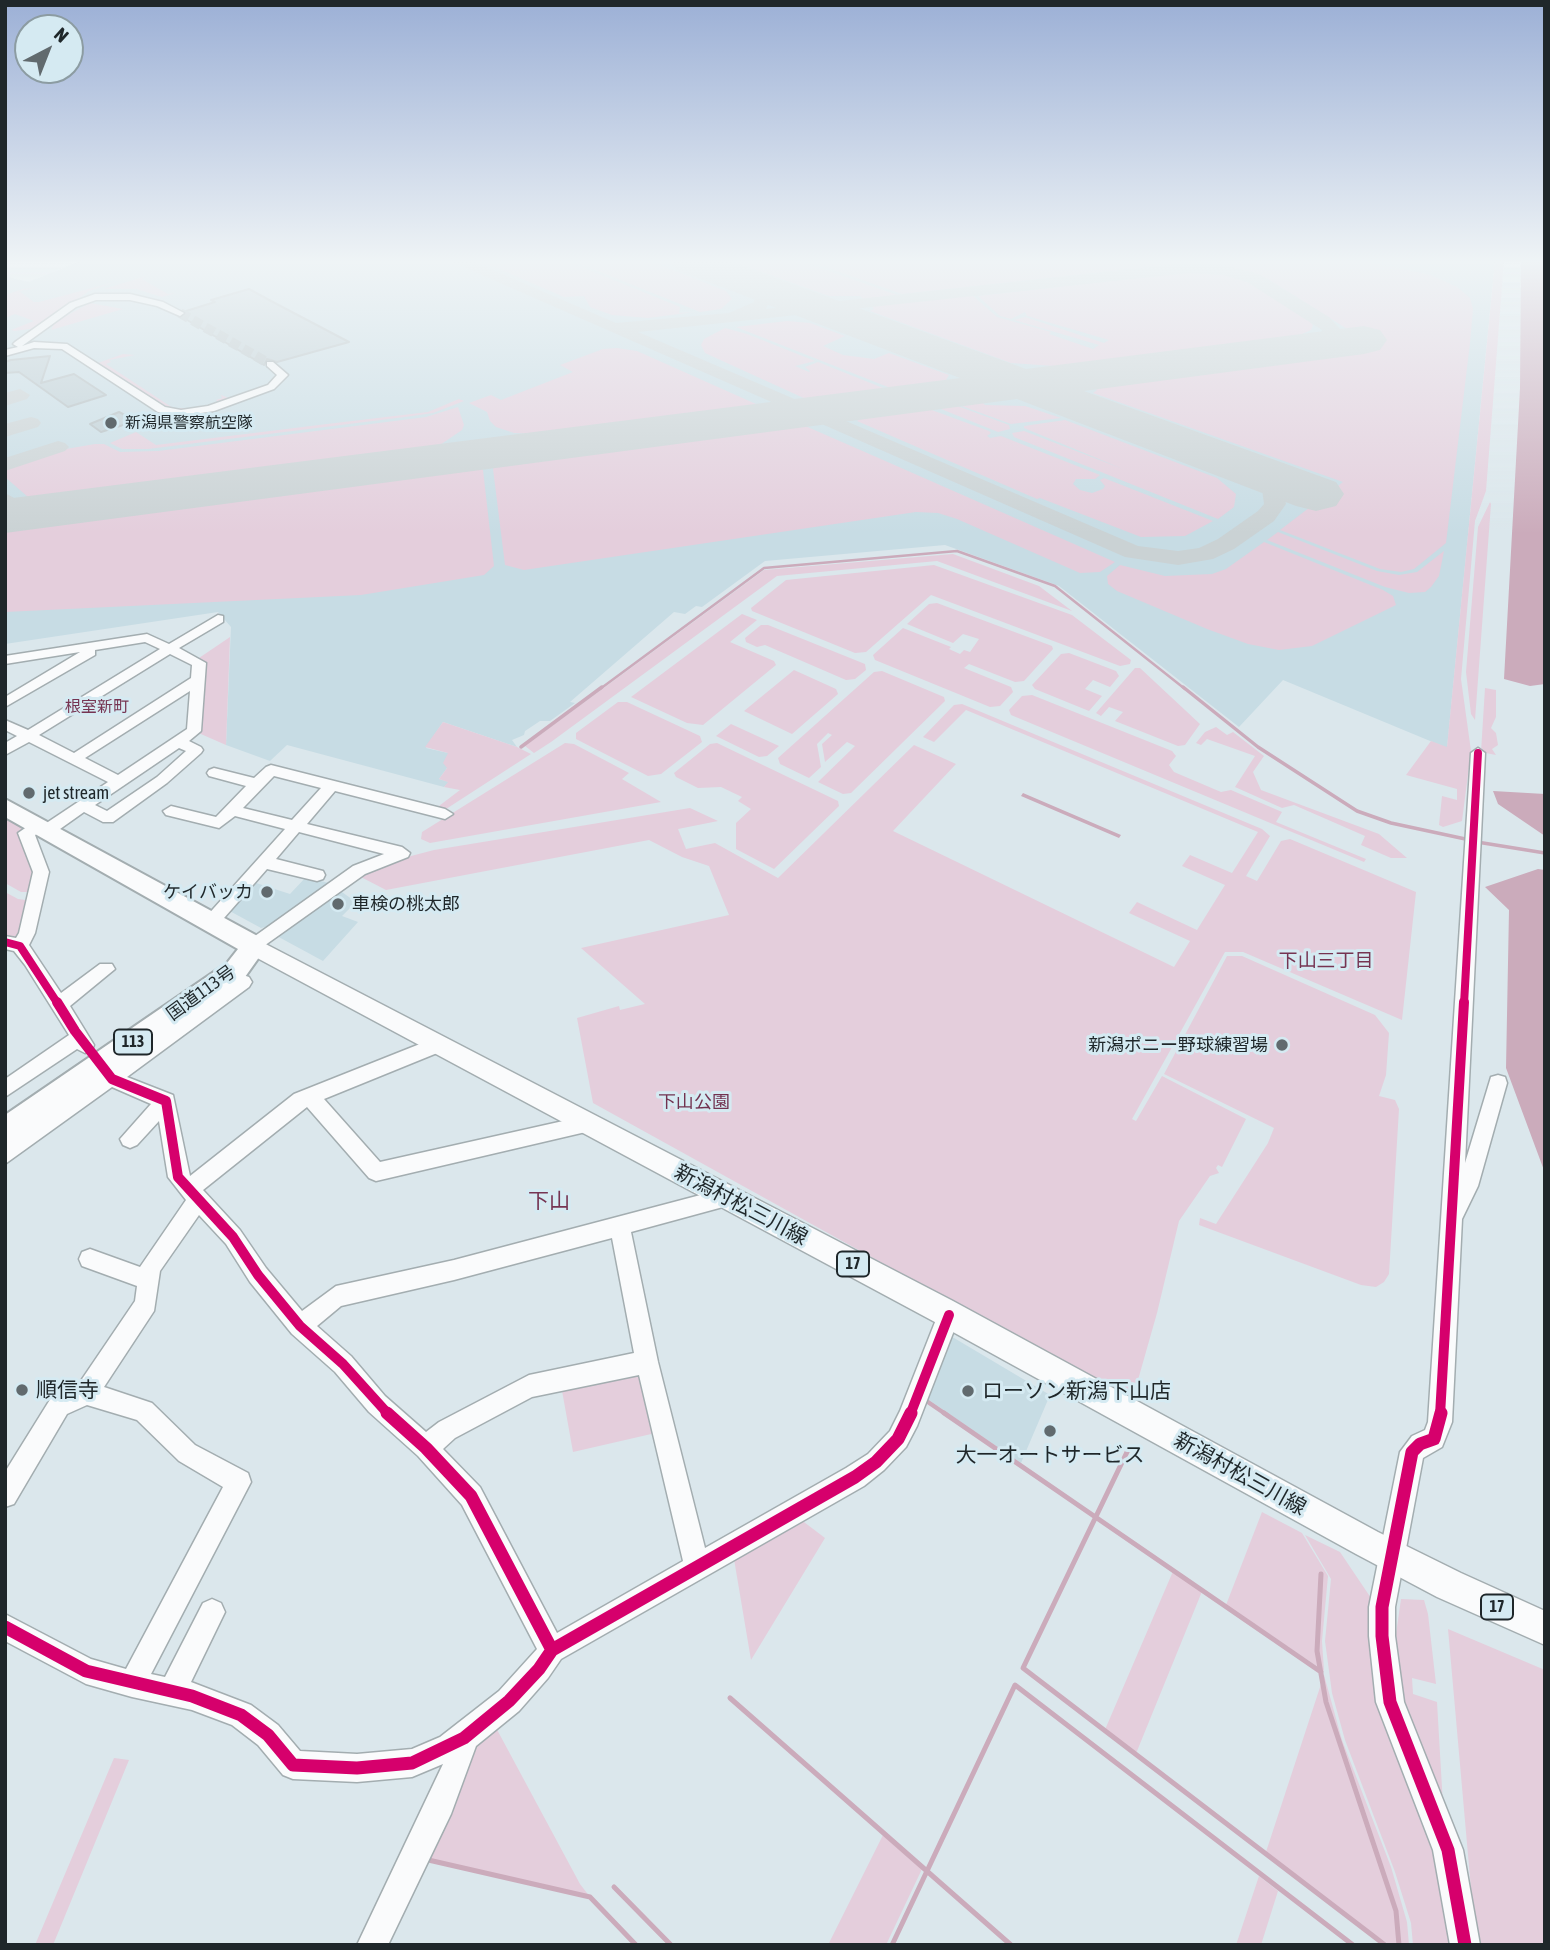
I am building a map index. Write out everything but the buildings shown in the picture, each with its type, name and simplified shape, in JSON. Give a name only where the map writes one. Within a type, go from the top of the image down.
[{"type":"highway","name":"国道113号","points":[[6,808],[254,946]]},
{"type":"highway","name":"国道113号","points":[[5,1112],[226,961],[254,946]]},
{"type":"highway","name":"国道113号","points":[[5,1131],[236,970],[254,946]]},
{"type":"main road","name":"新潟村松三川線","points":[[254,946],[590,1123],[1449,1585]]},
{"type":"main road","name":"17","points":[[1449,1585],[1545,1628]]},
{"type":"street","points":[[75,352],[80,355]]},
{"type":"street","points":[[76,352],[167,412],[210,409],[271,387],[283,375],[267,365],[273,375],[270,384],[235,396]]},
{"type":"street","points":[[5,750],[218,619]]},
{"type":"street","points":[[5,1089],[82,1041],[59,1004],[13,944],[27,933],[41,872],[39,860],[26,833],[43,828],[85,806],[194,731],[199,663],[147,638],[6,661]]},
{"type":"street","points":[[5,703],[99,647]]},
{"type":"street","points":[[74,759],[198,680]]},
{"type":"street","points":[[5,724],[120,782]]},
{"type":"street","points":[[85,806],[108,818],[162,780],[196,750],[178,742]]},
{"type":"street","points":[[1465,1945],[1448,1850],[1390,1702],[1381,1607],[1412,1452],[1420,1444],[1434,1439],[1440,1423],[1478,753]]},
{"type":"street","points":[[171,811],[219,823],[271,769],[445,814]]},
{"type":"street","points":[[214,773],[257,784]]},
{"type":"street","points":[[211,922],[332,785]]},
{"type":"street","points":[[232,810],[402,853],[359,870],[254,946]]},
{"type":"street","points":[[263,862],[317,876]]},
{"type":"street","points":[[59,1004],[106,969]]},
{"type":"street","points":[[5,1155],[109,1074],[243,982]]},
{"type":"street","points":[[5,1495],[60,1405],[86,1393],[146,1304],[150,1268],[191,1209],[195,1195],[309,1096],[440,1044]]},
{"type":"street","points":[[109,1074],[166,1101]]},
{"type":"street","points":[[1451,1218],[1468,1186],[1498,1083]]},
{"type":"street","points":[[309,1096],[376,1172],[590,1123]]},
{"type":"street","points":[[130,1139],[166,1101]]},
{"type":"street","points":[[166,1101],[178,1177],[233,1237],[258,1275],[300,1325],[343,1364],[377,1404],[426,1448],[471,1496],[552,1650]]},
{"type":"street","points":[[300,1325],[335,1297],[621,1227],[727,1197]]},
{"type":"street","points":[[621,1227],[647,1362],[697,1565]]},
{"type":"street","points":[[90,1259],[148,1280]]},
{"type":"street","points":[[5,1628],[86,1671],[192,1696],[241,1715],[268,1735],[293,1765],[356,1768],[412,1763],[464,1738],[509,1701],[539,1669],[552,1650],[855,1477],[888,1452],[909,1418],[948,1315]]},
{"type":"street","points":[[426,1448],[447,1430],[529,1386],[647,1362]]},
{"type":"street","points":[[86,1393],[144,1411],[187,1453],[239,1482],[132,1684]]},
{"type":"street","points":[[172,1692],[212,1612]]},
{"type":"street","points":[[372,1945],[441,1804],[457,1765],[464,1738]]},
{"type":"shaded area","points":[[5,352],[1486,352],[1447,748],[1283,680],[1239,727],[1059,586],[945,545],[765,561],[702,607],[696,606],[685,614],[674,612],[570,702],[575,703],[550,721],[540,721],[525,731],[524,735],[512,740],[517,747],[443,722],[426,748],[448,753],[447,768],[439,779],[449,782],[444,787],[287,745],[270,761],[226,745],[231,627],[218,612],[5,644]]},
{"type":"shaded area","points":[[1520,352],[1545,352],[1545,684],[1530,686],[1504,679]]},
{"type":"shaded area","points":[[1493,791],[1545,794],[1545,836],[1498,804]]},
{"type":"shaded area","points":[[1023,793],[1121,835],[1119,838],[1021,796]]},
{"type":"shaded area","points":[[1538,869],[1545,870],[1545,1173],[1506,1068],[1509,910],[1485,887]]},
{"type":"shaded area","points":[[306,877],[332,884],[273,925],[261,928],[226,909],[250,881],[290,894]]},
{"type":"shaded area","points":[[339,890],[356,902],[342,916],[358,922],[323,961],[275,935]]},
{"type":"shaded area","points":[[949,1335],[1050,1395],[1021,1463],[926,1398]]},
{"type":"green space","points":[[595,352],[639,352],[756,404],[747,408],[534,434],[514,433],[496,427],[487,412],[469,403],[491,395],[501,400],[573,372],[560,365]]},
{"type":"green space","points":[[792,352],[815,361],[795,366],[809,372],[805,367],[818,362],[888,390],[808,400],[705,353]]},
{"type":"green space","points":[[799,352],[836,352],[874,359],[889,353],[949,375],[946,380],[949,382],[893,389]]},
{"type":"green space","points":[[981,352],[1183,352],[1058,368],[1011,363]]},
{"type":"green space","points":[[1356,352],[1469,352],[1446,543],[1414,569],[1401,572],[1380,569],[1280,530],[1343,482],[1093,393],[1097,390],[1094,386]]},
{"type":"green space","points":[[1486,352],[1497,352],[1486,491],[1475,521],[1461,679],[1471,751],[1462,821],[1443,827],[1439,825],[1442,796],[1457,800],[1457,789],[1406,775],[1431,741],[1447,747]]},
{"type":"green space","points":[[123,354],[135,355],[109,360],[111,362],[106,364],[173,408],[199,408],[218,402],[216,400],[222,398],[221,395],[231,399],[204,408],[185,411],[170,409],[98,363]]},
{"type":"green space","points":[[459,399],[464,401],[433,413],[405,417],[148,449],[122,449],[110,443],[136,432],[156,445],[428,412]]},
{"type":"green space","points":[[981,401],[985,405],[1025,406],[1061,418],[1011,424],[959,405]]},
{"type":"green space","points":[[955,405],[1009,425],[1010,429],[998,432],[936,407]]},
{"type":"green space","points":[[458,407],[464,425],[462,430],[440,445],[421,449],[36,498],[28,497],[5,477],[6,469],[66,449],[95,444],[104,444],[120,452],[158,451],[426,417]]},
{"type":"green space","points":[[929,409],[989,431],[991,433],[987,436],[990,438],[1001,436],[1100,475],[1095,479],[1076,479],[1073,484],[1080,490],[1092,493],[1103,489],[1105,486],[1100,480],[1104,478],[1213,521],[1185,536],[1141,537],[1037,499],[857,421],[863,417]]},
{"type":"green space","points":[[1065,420],[1217,478],[1236,494],[1234,507],[1218,519],[1014,437],[1012,433],[1024,431],[1123,469],[1024,428]]},
{"type":"green space","points":[[803,425],[1115,562],[1100,572],[1080,573],[957,519],[938,513],[916,512],[524,570],[505,565],[493,469],[497,464]]},
{"type":"green space","points":[[479,467],[483,470],[494,566],[484,575],[361,595],[5,612],[5,530]]},
{"type":"green space","points":[[1490,502],[1475,720],[1471,714],[1466,672],[1478,527]]},
{"type":"green space","points":[[1278,532],[1377,571],[1399,575],[1417,572],[1444,551],[1439,576],[1431,587],[1425,592],[1409,593],[1385,587],[1267,540]]},
{"type":"green space","points":[[1264,542],[1383,590],[1393,596],[1396,605],[1312,646],[1279,650],[1248,644],[1207,629],[1117,591],[1108,584],[1107,576],[1120,565],[1165,576],[1212,574],[1226,569]]},
{"type":"green space","points":[[953,554],[1039,586],[1072,611],[937,561],[777,576],[551,742],[534,753],[525,746],[764,570]]},
{"type":"green space","points":[[934,565],[1072,615],[1131,660],[1130,664],[1120,666],[931,595],[866,652],[855,653],[752,611],[751,608],[786,580]]},
{"type":"green space","points":[[937,603],[1052,646],[1053,649],[1024,681],[1015,682],[969,664],[964,668],[1011,687],[1013,692],[1000,706],[990,707],[875,660],[873,655],[903,628],[951,647],[949,649],[960,654],[964,650],[970,652],[979,639],[963,634],[953,643],[907,624],[929,604]]},
{"type":"green space","points":[[742,614],[757,620],[730,642],[774,661],[776,665],[703,725],[687,723],[631,697]]},
{"type":"green space","points":[[761,625],[768,625],[865,664],[866,670],[855,679],[846,680],[765,645],[757,647],[746,642],[745,638]]},
{"type":"green space","points":[[230,637],[226,745],[194,731],[199,658]]},
{"type":"green space","points":[[1069,653],[1116,671],[1119,676],[1110,687],[1093,680],[1085,689],[1102,696],[1089,711],[1035,689],[1032,685],[1061,654]]},
{"type":"green space","points":[[1135,668],[1140,668],[1200,724],[1185,745],[1178,746],[1115,721],[1123,712],[1109,707],[1101,716],[1096,713]]},
{"type":"green space","points":[[794,670],[836,689],[838,694],[792,734],[744,711]]},
{"type":"green space","points":[[882,671],[944,697],[945,701],[851,793],[843,794],[818,782],[855,746],[847,742],[825,762],[822,744],[832,735],[828,733],[817,744],[821,767],[809,778],[780,764],[778,758],[874,672]]},
{"type":"green space","points":[[1485,688],[1496,690],[1496,717],[1491,728],[1496,733],[1498,745],[1492,749],[1496,755],[1481,752]]},
{"type":"green space","points":[[1032,695],[1172,751],[1176,756],[1169,765],[1174,772],[1221,792],[1231,790],[1282,812],[1276,822],[1366,859],[1364,862],[1011,715],[1009,710],[1022,696]]},
{"type":"green space","points":[[618,702],[627,702],[700,736],[702,742],[661,774],[648,776],[576,739],[576,733]]},
{"type":"green space","name":"下山公園","points":[[962,704],[1262,829],[1270,836],[1246,876],[1257,881],[1281,841],[1290,839],[1416,892],[1402,1020],[1243,952],[1225,952],[1132,1119],[1136,1121],[1162,1076],[1246,1119],[1222,1167],[1218,1165],[1216,1168],[1219,1173],[1210,1176],[1179,1221],[1157,1313],[1134,1394],[1130,1398],[593,1103],[577,1018],[619,1006],[620,1010],[645,1004],[581,948],[729,915],[709,866],[682,857],[649,840],[386,890],[357,875],[392,861],[434,850],[690,808],[718,821],[678,829],[686,849],[715,843],[778,878],[914,745],[956,764],[893,831],[1174,967],[1190,941],[1129,913],[1137,902],[1197,930],[1225,885],[1182,866],[1190,855],[1232,873],[1258,832],[966,710],[934,742],[923,737],[954,705]]},
{"type":"green space","points":[[443,722],[531,754],[443,811],[435,809],[460,790],[444,787],[448,782],[439,779],[447,768],[443,763],[448,753],[425,747]]},
{"type":"green space","points":[[731,724],[779,746],[767,756],[759,757],[716,736]]},
{"type":"green space","points":[[1216,727],[1227,735],[1233,732],[1264,756],[1253,772],[1261,790],[1379,834],[1407,858],[1391,858],[1361,845],[1365,836],[1294,805],[1282,808],[1235,787],[1255,756],[1207,739],[1201,745],[1196,743],[1205,732]]},
{"type":"green space","points":[[565,743],[574,744],[629,773],[622,779],[661,802],[430,843],[421,839],[422,832]]},
{"type":"green space","points":[[717,743],[838,801],[839,806],[774,869],[736,849],[736,823],[751,809],[738,801],[742,797],[721,787],[698,788],[676,777],[674,773],[710,744]]},
{"type":"green space","points":[[5,817],[20,826],[41,883],[28,887],[28,892],[21,892],[5,883]]},
{"type":"green space","points":[[5,892],[18,899],[33,901],[17,938],[5,936]]},
{"type":"green space","points":[[1227,956],[1242,956],[1375,1015],[1389,1033],[1386,1075],[1379,1096],[1395,1100],[1399,1109],[1389,1274],[1384,1282],[1376,1287],[1361,1285],[1199,1225],[1200,1218],[1216,1224],[1268,1143],[1274,1128],[1164,1074]]},
{"type":"green space","points":[[645,1366],[660,1432],[573,1452],[561,1385]]},
{"type":"green space","points":[[1262,1512],[1302,1533],[1328,1576],[1322,1641],[1324,1671],[1226,1605]]},
{"type":"green space","points":[[800,1519],[825,1538],[751,1660],[734,1559]]},
{"type":"green space","points":[[1305,1535],[1340,1552],[1371,1598],[1369,1633],[1379,1706],[1434,1856],[1456,1945],[1413,1945],[1411,1923],[1395,1872],[1345,1740],[1332,1693],[1325,1641],[1331,1579]]},
{"type":"green space","points":[[1174,1569],[1203,1589],[1135,1756],[1104,1732]]},
{"type":"green space","points":[[1401,1599],[1424,1600],[1428,1614],[1436,1684],[1412,1678],[1413,1694],[1437,1702],[1443,1805],[1407,1716],[1401,1691],[1396,1634]]},
{"type":"green space","points":[[1448,1629],[1545,1670],[1545,1945],[1476,1945]]},
{"type":"green space","points":[[1324,1675],[1342,1740],[1391,1867],[1407,1922],[1409,1945],[1390,1945],[1350,1919],[1265,1855]]},
{"type":"green space","points":[[494,1724],[580,1884],[590,1897],[422,1859],[472,1742]]},
{"type":"green space","points":[[114,1758],[129,1760],[53,1945],[35,1945]]},
{"type":"green space","points":[[883,1835],[922,1869],[886,1945],[828,1945]]},
{"type":"green space","points":[[1259,1876],[1278,1891],[1261,1945],[1236,1945]]},
{"type":"waterway","points":[[600,689],[764,568],[957,551],[1055,586],[1185,689]]},
{"type":"waterway","points":[[521,747],[602,687]]},
{"type":"waterway","points":[[1183,687],[1258,747],[1357,811],[1391,823],[1470,840]]},
{"type":"waterway","points":[[1477,842],[1545,853]]},
{"type":"waterway","points":[[925,1400],[947,1415]]},
{"type":"waterway","points":[[944,1413],[1096,1517]]},
{"type":"waterway","points":[[1096,1517],[1128,1450]]},
{"type":"waterway","points":[[1096,1517],[1321,1672]]},
{"type":"waterway","points":[[1096,1517],[1023,1668],[1385,1945]]},
{"type":"waterway","points":[[1321,1574],[1317,1651],[1321,1672]]},
{"type":"waterway","points":[[1321,1672],[1326,1702],[1396,1911],[1399,1945]]},
{"type":"waterway","points":[[927,1871],[1015,1685],[1353,1945]]},
{"type":"waterway","points":[[730,1698],[927,1871]]},
{"type":"waterway","points":[[424,1859],[590,1897],[636,1945]]},
{"type":"waterway","points":[[892,1945],[927,1871]]},
{"type":"waterway","points":[[927,1871],[1011,1945]]},
{"type":"waterway","points":[[614,1887],[671,1945]]},
{"type":"taxiway","points":[[669,352],[1133,552],[1178,558],[1205,554],[1226,544],[1266,516],[1275,504],[1273,487],[1254,470]]},
{"type":"taxiway","points":[[1250,355],[1269,352]]},
{"type":"taxiway","points":[[5,400],[20,395]]},
{"type":"taxiway","points":[[5,431],[31,423]]},
{"type":"taxiway","points":[[5,465],[58,447]]},
{"type":"taxiway","points":[[5,500],[20,511],[53,510]]},
{"type":"runway","points":[[935,352],[1022,384]]},
{"type":"runway","points":[[1022,384],[1271,352]]},
{"type":"runway","points":[[5,516],[1022,384]]},
{"type":"runway","points":[[1022,384],[1316,494]]},
{"type":"tunnel","points":[[249,352],[270,364]]},
{"type":"cycle path","points":[[1465,1945],[1448,1850],[1390,1702],[1382,1636],[1382,1607],[1412,1452],[1420,1444],[1434,1439],[1440,1422],[1478,753]]},
{"type":"cycle path","points":[[5,942],[20,946],[31,960],[75,1031],[112,1079],[166,1101],[178,1177],[233,1237],[258,1275],[300,1326],[343,1364],[377,1404],[426,1448],[471,1496],[552,1650]]},
{"type":"cycle path","points":[[5,1627],[86,1671],[192,1696],[241,1715],[268,1735],[293,1765],[357,1768],[412,1763],[464,1738],[509,1701],[539,1669],[552,1650],[855,1477],[876,1462],[898,1439],[909,1418],[949,1315]]},
{"type":"place","name":"新潟県警察航空隊","points":[[111,423]]},
{"type":"place","name":"jet stream","points":[[29,793]]},
{"type":"place","name":"ケイバッカ","points":[[267,892]]},
{"type":"place","name":"車検の桃太郎","points":[[338,904]]},
{"type":"place","name":"新潟ポニー野球練習場","points":[[1282,1045]]},
{"type":"place","name":"順信寺","points":[[22,1390]]},
{"type":"place","name":"ローソン新潟下山店","points":[[968,1391]]},
{"type":"place","name":"大一オートサービス","points":[[1050,1431]]},
{"type":"district","name":"根室新町","points":[[97,707]]},
{"type":"district","name":"下山三丁目","points":[[1326,961]]},
{"type":"district","name":"下山","points":[[549,1201]]}]
